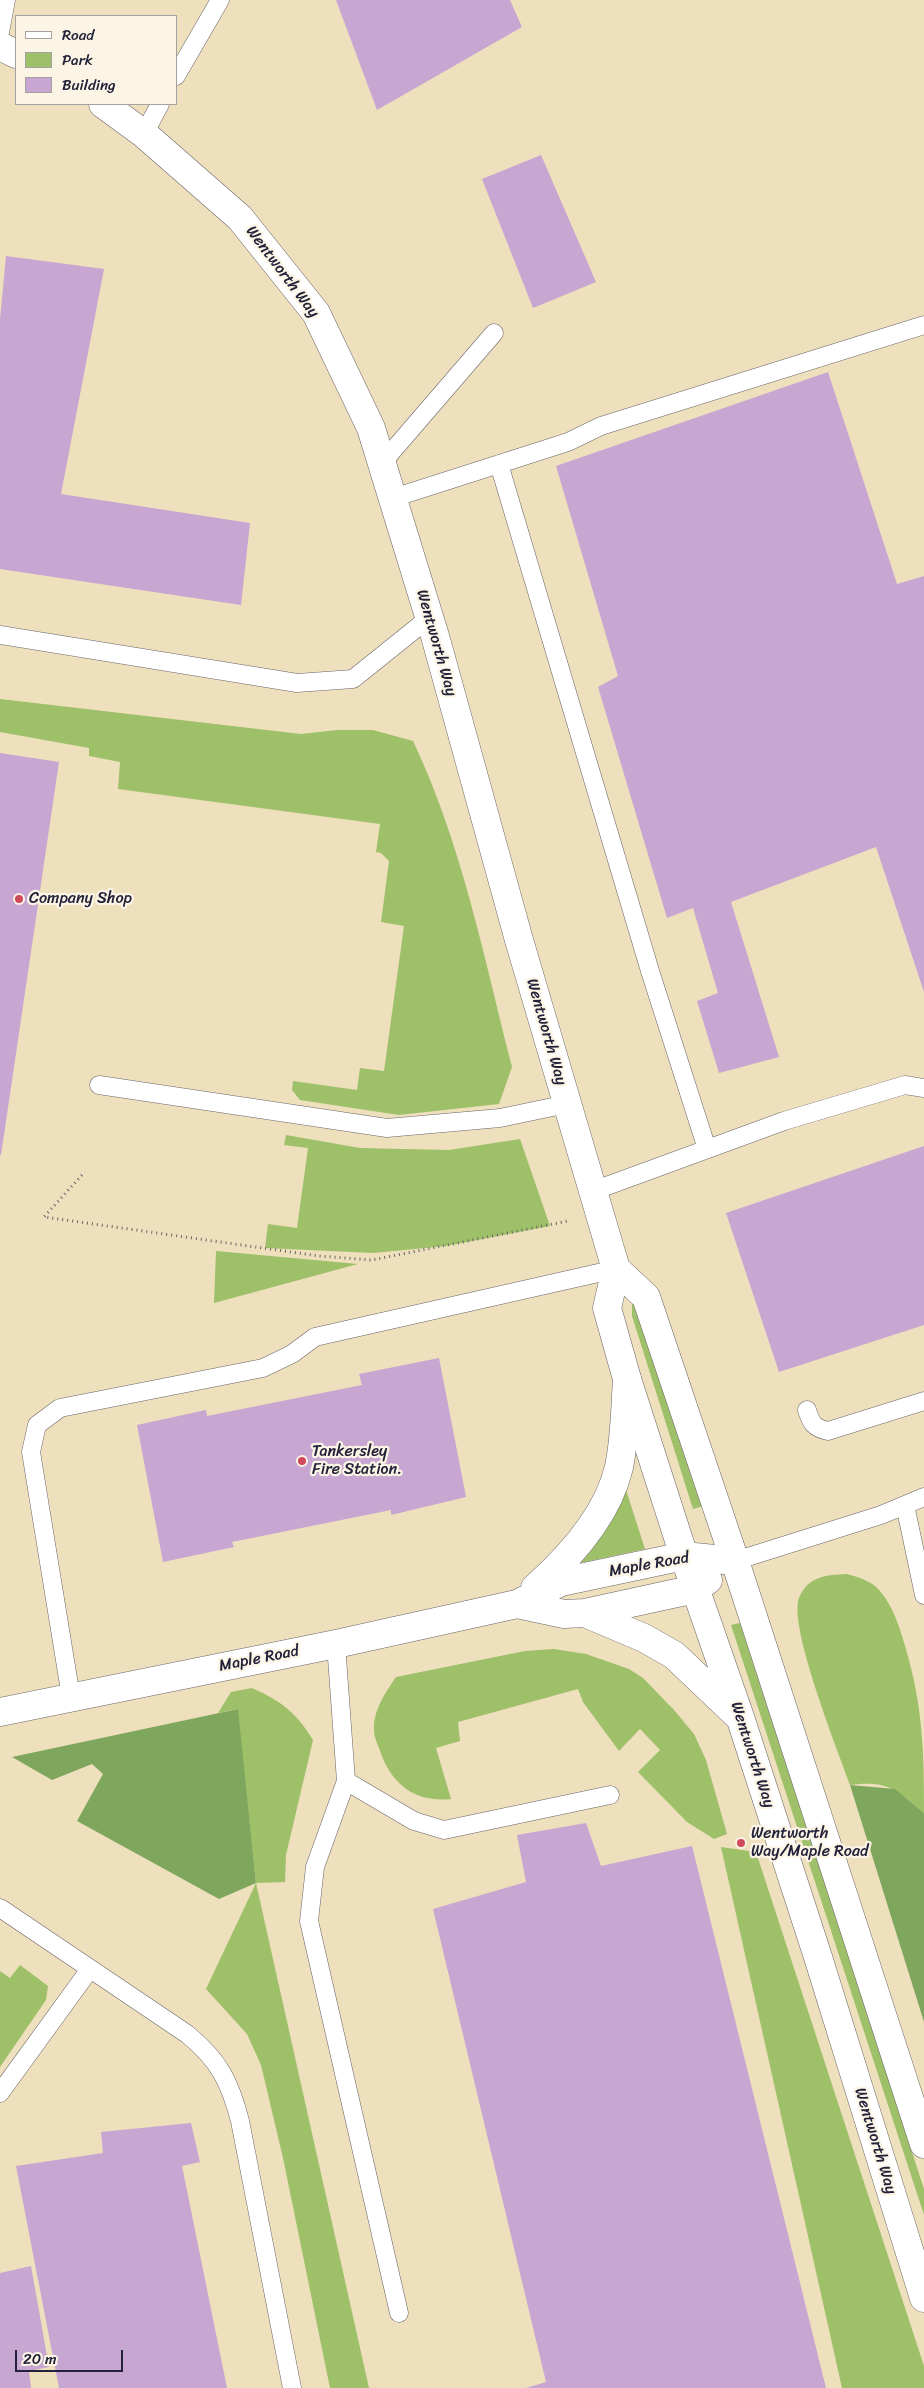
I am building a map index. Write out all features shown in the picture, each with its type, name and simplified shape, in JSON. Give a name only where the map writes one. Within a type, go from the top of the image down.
[{"type":"street","points":[[0,46],[15,54]]},
{"type":"street","name":"Wentworth Way","points":[[104,105],[144,134],[240,218],[316,313],[371,428],[429,618],[567,1104],[616,1269],[607,1308],[627,1379],[818,1958],[924,2298]]},
{"type":"street","points":[[616,1269],[646,1297],[735,1561],[924,2144]]},
{"type":"street","points":[[517,1604],[551,1574],[582,1539],[604,1504],[618,1469],[624,1436],[627,1379]]},
{"type":"street","name":"Maple Road","points":[[0,1712],[336,1644],[517,1604],[561,1582],[684,1556],[735,1561]]},
{"type":"street","name":"Maple Road","points":[[517,1604],[564,1614],[585,1613],[695,1589],[735,1561]]},
{"type":"street","points":[[585,1613],[644,1638],[674,1655],[701,1678],[741,1720]]},
{"type":"lane","points":[[0,32],[6,0]]},
{"type":"lane","points":[[178,73],[220,0]]},
{"type":"lane","points":[[144,134],[159,105]]},
{"type":"lane","points":[[393,498],[568,442],[601,426],[924,325]]},
{"type":"lane","points":[[382,463],[494,332]]},
{"type":"lane","points":[[499,464],[650,971],[708,1149]]},
{"type":"lane","points":[[0,635],[297,683],[353,679],[429,618]]},
{"type":"lane","points":[[99,1085],[387,1128],[500,1118],[567,1104]]},
{"type":"lane","points":[[593,1191],[784,1121],[905,1085],[924,1088]]},
{"type":"lane","points":[[72,1697],[31,1452],[38,1426],[60,1408],[263,1368],[292,1354],[315,1337],[616,1269]]},
{"type":"lane","points":[[807,1410],[811,1422],[818,1428],[828,1431],[924,1401]]},
{"type":"lane","points":[[735,1561],[924,1497]]},
{"type":"lane","points":[[904,1505],[924,1595]]},
{"type":"lane","points":[[336,1644],[346,1781],[315,1867],[309,1921],[399,2313]]},
{"type":"lane","points":[[346,1781],[414,1821],[444,1830],[610,1795]]},
{"type":"lane","points":[[0,1908],[202,2046],[214,2058],[231,2089],[240,2121],[292,2388]]},
{"type":"lane","points":[[0,2093],[90,1970]]},
{"type":"path","points":[[82,1175],[44,1217],[319,1256],[372,1260],[514,1230],[601,1217]]},
{"type":"green space","points":[[0,699],[301,734],[337,730],[373,730],[413,741],[445,820],[458,861],[512,1067],[499,1104],[399,1115],[300,1100],[292,1090],[293,1081],[357,1090],[360,1068],[384,1071],[404,926],[381,922],[389,861],[381,853],[376,852],[380,824],[118,789],[120,762],[89,756],[89,748],[0,732]]},
{"type":"green space","points":[[286,1135],[360,1148],[449,1150],[520,1139],[550,1226],[446,1246],[373,1253],[265,1248],[268,1224],[297,1228],[308,1148],[284,1145]]},
{"type":"green space","points":[[216,1251],[358,1264],[214,1303]]},
{"type":"green space","points":[[632,1301],[639,1307],[703,1506],[693,1509],[632,1316]]},
{"type":"green space","points":[[626,1490],[645,1549],[580,1563],[592,1548]]},
{"type":"green space","points":[[847,1574],[869,1582],[880,1591],[892,1610],[901,1632],[916,1689],[919,1709],[923,1749],[924,1813],[891,1788],[874,1784],[850,1785],[816,1689],[801,1634],[798,1613],[799,1598],[807,1585],[818,1578]]},
{"type":"green space","points":[[740,1623],[924,2189],[924,2215],[731,1625]]},
{"type":"green space","points":[[554,1649],[586,1654],[629,1669],[643,1678],[674,1710],[694,1734],[706,1760],[727,1834],[714,1839],[687,1822],[638,1772],[660,1750],[640,1729],[619,1751],[583,1702],[578,1689],[458,1722],[460,1741],[436,1748],[451,1799],[426,1798],[415,1794],[397,1781],[384,1760],[374,1730],[378,1708],[396,1677],[525,1651]]},
{"type":"green space","points":[[252,1688],[287,1708],[307,1730],[313,1740],[286,1855],[285,1882],[256,1883],[237,1709],[218,1713],[231,1692]]},
{"type":"green space","points":[[238,1709],[256,1883],[219,1899],[77,1821],[103,1774],[92,1764],[52,1780],[12,1757]]},
{"type":"green space","points":[[850,1785],[895,1789],[924,1813],[924,2022]]},
{"type":"green space","points":[[721,1847],[756,1852],[924,2366],[924,2388],[842,2388]]},
{"type":"green space","points":[[256,1883],[369,2388],[330,2388],[283,2158],[261,2065],[247,2034],[206,1989]]},
{"type":"green space","points":[[20,1965],[48,1986],[46,2000],[0,2067],[0,1971],[10,1978]]},
{"type":"building","points":[[336,0],[510,0],[522,27],[377,110]]},
{"type":"building","points":[[541,155],[596,282],[533,308],[482,179]]},
{"type":"building","points":[[6,256],[104,269],[61,494],[250,523],[241,605],[0,569],[0,320]]},
{"type":"building","points":[[828,372],[897,584],[924,576],[924,992],[876,847],[731,902],[779,1057],[719,1073],[697,1001],[718,993],[693,908],[667,918],[598,687],[618,676],[556,466]]},
{"type":"building","name":"Company Shop","points":[[0,753],[59,762],[1,1155],[0,1155]]},
{"type":"building","points":[[924,1146],[924,1325],[779,1372],[726,1213]]},
{"type":"building","name":"Tankersley Fire Station.","points":[[439,1358],[466,1497],[391,1515],[391,1510],[232,1542],[234,1547],[163,1562],[137,1425],[206,1410],[207,1416],[362,1385],[359,1374]]},
{"type":"building","points":[[586,1823],[601,1866],[692,1846],[826,2388],[526,2388],[546,2382],[433,1909],[526,1882],[517,1835]]},
{"type":"building","points":[[191,2123],[200,2162],[182,2166],[227,2388],[59,2388],[16,2166],[103,2153],[101,2132]]},
{"type":"building","points":[[31,2266],[49,2367],[29,2371],[31,2388],[0,2388],[0,2273]]},
{"type":"place","name":"Company Shop","points":[[19,899]]},
{"type":"place","name":"Tankersley Fire Station.","points":[[302,1461]]},
{"type":"place","name":"Wentworth Way/Maple Road","points":[[741,1843]]}]
